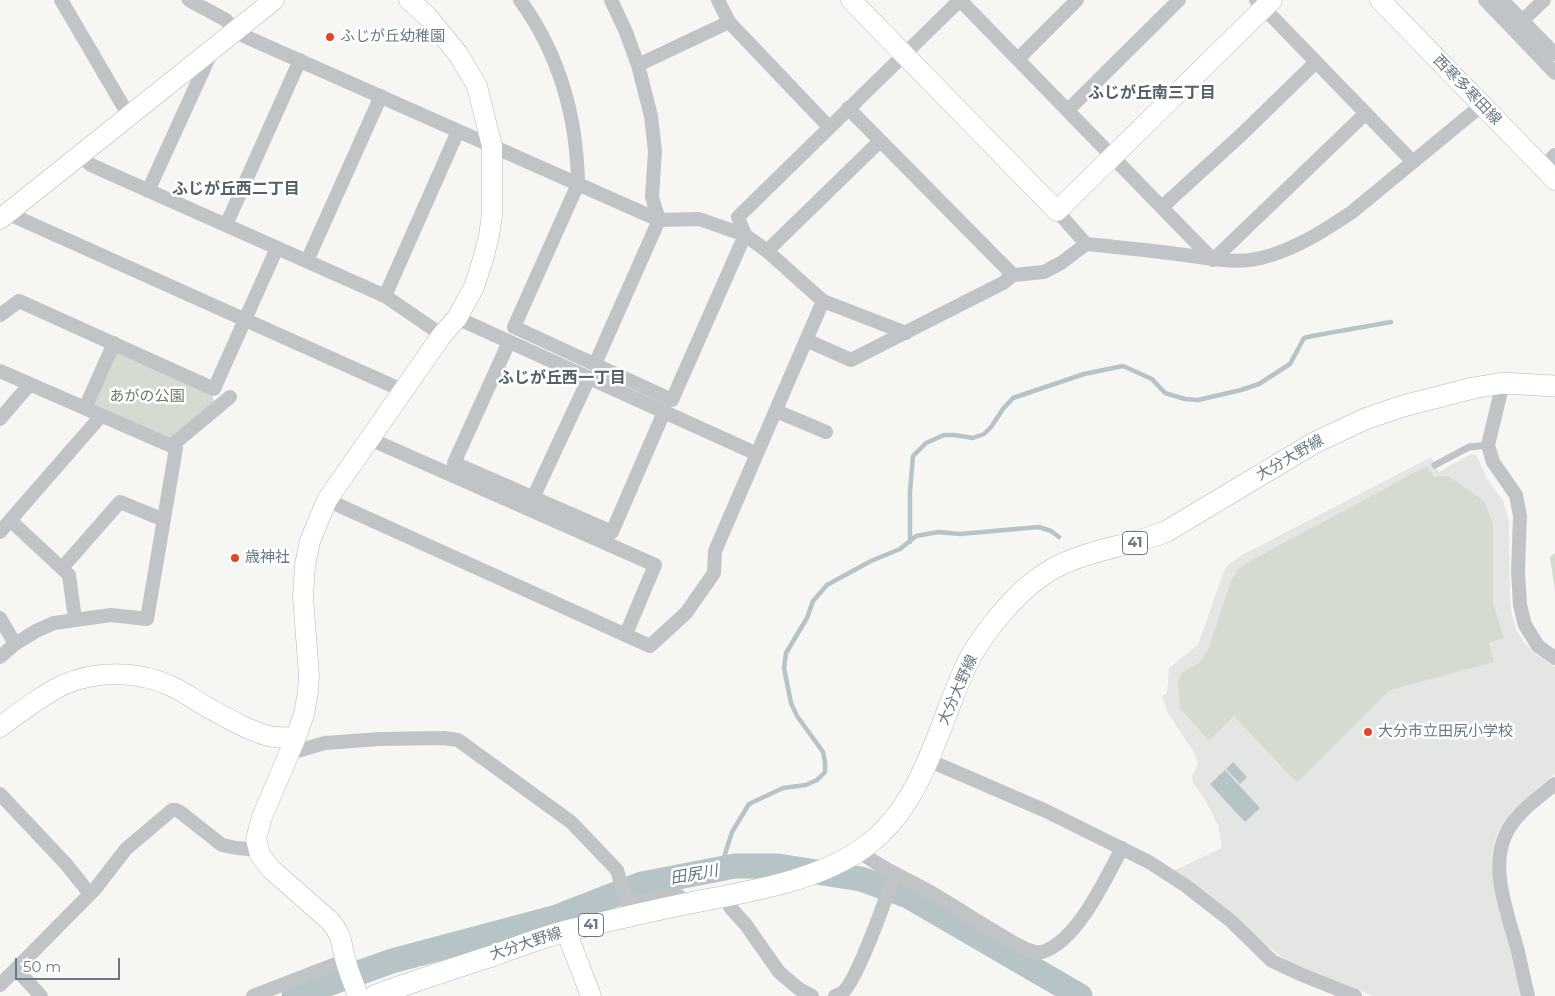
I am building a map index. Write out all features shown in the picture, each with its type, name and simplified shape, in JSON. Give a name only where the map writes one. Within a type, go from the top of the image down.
[{"type":"main road","name":"大分大野線","points":[[374,996],[566,931],[727,896],[813,874],[850,856],[890,825],[909,800],[928,760],[965,668],[978,644],[1018,596],[1045,573],[1073,559],[1148,539],[1167,531],[1314,443],[1365,419],[1472,388],[1503,383],[1555,386]]},
{"type":"street","points":[[61,0],[129,116]]},
{"type":"street","points":[[189,0],[226,20],[235,32],[659,220],[699,219],[745,235],[767,251],[823,300],[906,333]]},
{"type":"street","points":[[274,0],[4,216],[404,390]]},
{"type":"street","points":[[356,991],[346,962],[342,940],[334,925],[278,876],[263,860],[258,850],[256,839],[258,828],[304,714],[308,692],[309,675],[303,597],[305,565],[310,541],[327,500],[442,335],[457,318],[474,287],[489,236],[492,215],[492,146],[477,86],[458,54],[427,16],[409,0]]},
{"type":"street","points":[[520,0],[544,36],[558,69],[570,112],[578,166],[578,184],[514,327],[672,400],[745,235],[738,217],[960,0],[1213,260]]},
{"type":"street","points":[[595,364],[659,220],[652,197],[655,151],[654,135],[638,65],[626,32],[611,0]]},
{"type":"street","points":[[718,0],[729,22],[829,128]]},
{"type":"street","points":[[851,0],[1057,210],[1086,244]]},
{"type":"street","points":[[1018,59],[1077,0]]},
{"type":"street","points":[[1068,110],[1179,0]]},
{"type":"street","name":"西寒多寒田線","points":[[1380,0],[1482,105],[1551,167]]},
{"type":"street","points":[[1485,0],[1555,73]]},
{"type":"street","points":[[1502,0],[1555,54]]},
{"type":"street","points":[[1522,21],[1544,0]]},
{"type":"street","points":[[1057,210],[1264,3],[1316,62],[1413,162]]},
{"type":"street","points":[[638,65],[729,22]]},
{"type":"street","points":[[148,191],[212,49]]},
{"type":"street","points":[[226,225],[300,60]]},
{"type":"street","points":[[1162,207],[1241,135],[1316,62]]},
{"type":"street","points":[[307,261],[381,96]]},
{"type":"street","points":[[806,340],[851,360],[1003,283],[1013,275],[1044,272],[1061,263],[1086,244],[1180,254],[1213,260],[1231,261],[1260,258],[1294,246],[1330,227],[1352,212],[1482,105]]},
{"type":"street","points":[[848,108],[1013,275]]},
{"type":"street","points":[[1213,260],[1366,113]]},
{"type":"street","points":[[385,296],[458,131]]},
{"type":"street","points":[[767,251],[880,141]]},
{"type":"street","points":[[80,155],[92,166],[385,296],[442,335]]},
{"type":"street","points":[[0,315],[19,301],[214,389],[277,248]]},
{"type":"street","points":[[327,500],[650,646],[686,613],[714,573],[715,551],[823,300]]},
{"type":"street","points":[[457,318],[757,454]]},
{"type":"street","points":[[509,342],[454,463],[612,532],[664,412]]},
{"type":"street","points":[[85,408],[114,343]]},
{"type":"street","points":[[0,371],[176,448],[148,619],[111,615],[54,623],[15,644],[0,657]]},
{"type":"street","points":[[533,498],[589,378]]},
{"type":"street","points":[[1503,383],[1488,445],[1493,462],[1516,495],[1520,516],[1518,571],[1520,605],[1525,625],[1538,646],[1555,658]]},
{"type":"street","points":[[0,419],[30,384]]},
{"type":"street","points":[[171,446],[230,397]]},
{"type":"street","points":[[776,410],[826,432]]},
{"type":"street","points":[[0,532],[101,416]]},
{"type":"street","points":[[370,439],[655,565],[626,634]]},
{"type":"street","points":[[62,568],[120,502],[164,520]]},
{"type":"street","points":[[10,520],[69,575],[75,619]]},
{"type":"street","points":[[0,618],[15,644]]},
{"type":"street","points":[[0,727],[47,694],[65,684],[106,674],[127,674],[149,678],[171,686],[236,723],[293,745],[355,740],[444,738],[458,740],[571,822],[609,861],[618,874],[627,904],[661,896],[678,896],[686,904]]},
{"type":"street","points":[[928,760],[1038,808],[1149,862],[1186,886],[1231,921],[1272,960],[1300,974],[1356,996]]},
{"type":"street","points":[[1528,996],[1505,905],[1500,879],[1499,856],[1504,836],[1515,819],[1555,784]]},
{"type":"street","points":[[0,794],[66,864],[90,894]]},
{"type":"street","points":[[0,985],[90,894],[126,849],[172,810],[180,812],[222,845],[258,850]]},
{"type":"street","points":[[850,856],[869,859],[933,893],[969,917],[1029,951],[1041,952],[1059,942],[1077,924],[1098,895],[1122,848]]},
{"type":"street","points":[[835,996],[842,992],[851,982],[895,873]]},
{"type":"street","points":[[727,896],[730,907],[746,925],[779,972],[799,989],[812,996]]},
{"type":"street","points":[[566,931],[591,996]]},
{"type":"street","points":[[253,996],[346,962]]},
{"type":"street","points":[[16,969],[40,996]]},
{"type":"lane","points":[[1435,464],[1469,447],[1488,445]]},
{"type":"shaded area","name":"大分市立田尻小学校","points":[[1471,454],[1477,456],[1486,477],[1503,501],[1509,521],[1510,597],[1515,628],[1535,654],[1555,667],[1555,774],[1512,811],[1499,830],[1492,855],[1494,883],[1520,993],[1519,996],[1373,996],[1287,961],[1173,871],[1222,848],[1218,825],[1204,798],[1192,781],[1198,764],[1194,752],[1167,712],[1162,696],[1167,693],[1169,668],[1198,645],[1224,571],[1228,565],[1242,555],[1431,457],[1439,472]]},
{"type":"shaded area","points":[[1233,762],[1247,777],[1240,784],[1226,769]]},
{"type":"shaded area","points":[[1225,770],[1260,808],[1245,822],[1210,784]]},
{"type":"green space","name":"あがの公園","points":[[115,351],[211,393],[215,403],[171,440],[91,405]]},
{"type":"green space","points":[[1427,466],[1434,477],[1448,476],[1484,501],[1493,524],[1493,603],[1504,638],[1489,643],[1494,662],[1390,690],[1297,783],[1234,716],[1209,741],[1180,708],[1178,680],[1183,672],[1199,663],[1209,648],[1231,581],[1237,570],[1250,561]]},
{"type":"green space","points":[[1555,553],[1555,591],[1550,557]]},
{"type":"waterway","points":[[910,542],[910,491],[913,456],[926,443],[944,435],[973,438],[984,434],[1013,398],[1084,374],[1123,366],[1152,379],[1165,393],[1185,399],[1198,400],[1259,384],[1290,364],[1304,338],[1391,322]]},
{"type":"waterway","points":[[720,870],[732,832],[749,804],[783,788],[806,785],[817,780],[825,772],[823,752],[797,716],[791,703],[784,668],[786,653],[807,618],[813,601],[827,585],[871,561],[900,549],[916,536],[938,532],[960,534],[1039,527],[1051,531],[1059,537]]},
{"type":"waterway","name":"田尻川","points":[[294,996],[392,961],[557,917],[642,884],[735,866],[778,866],[861,879],[908,896],[1080,996]]},
{"type":"place","name":"ふじが丘幼稚園","points":[[330,37]]},
{"type":"place","name":"歳神社","points":[[235,558]]},
{"type":"place","name":"大分市立田尻小学校","points":[[1368,732]]},
{"type":"district","name":"ふじが丘南三丁目","points":[[1152,93]]},
{"type":"district","name":"ふじが丘西二丁目","points":[[236,189]]},
{"type":"district","name":"ふじが丘西一丁目","points":[[562,378]]}]
